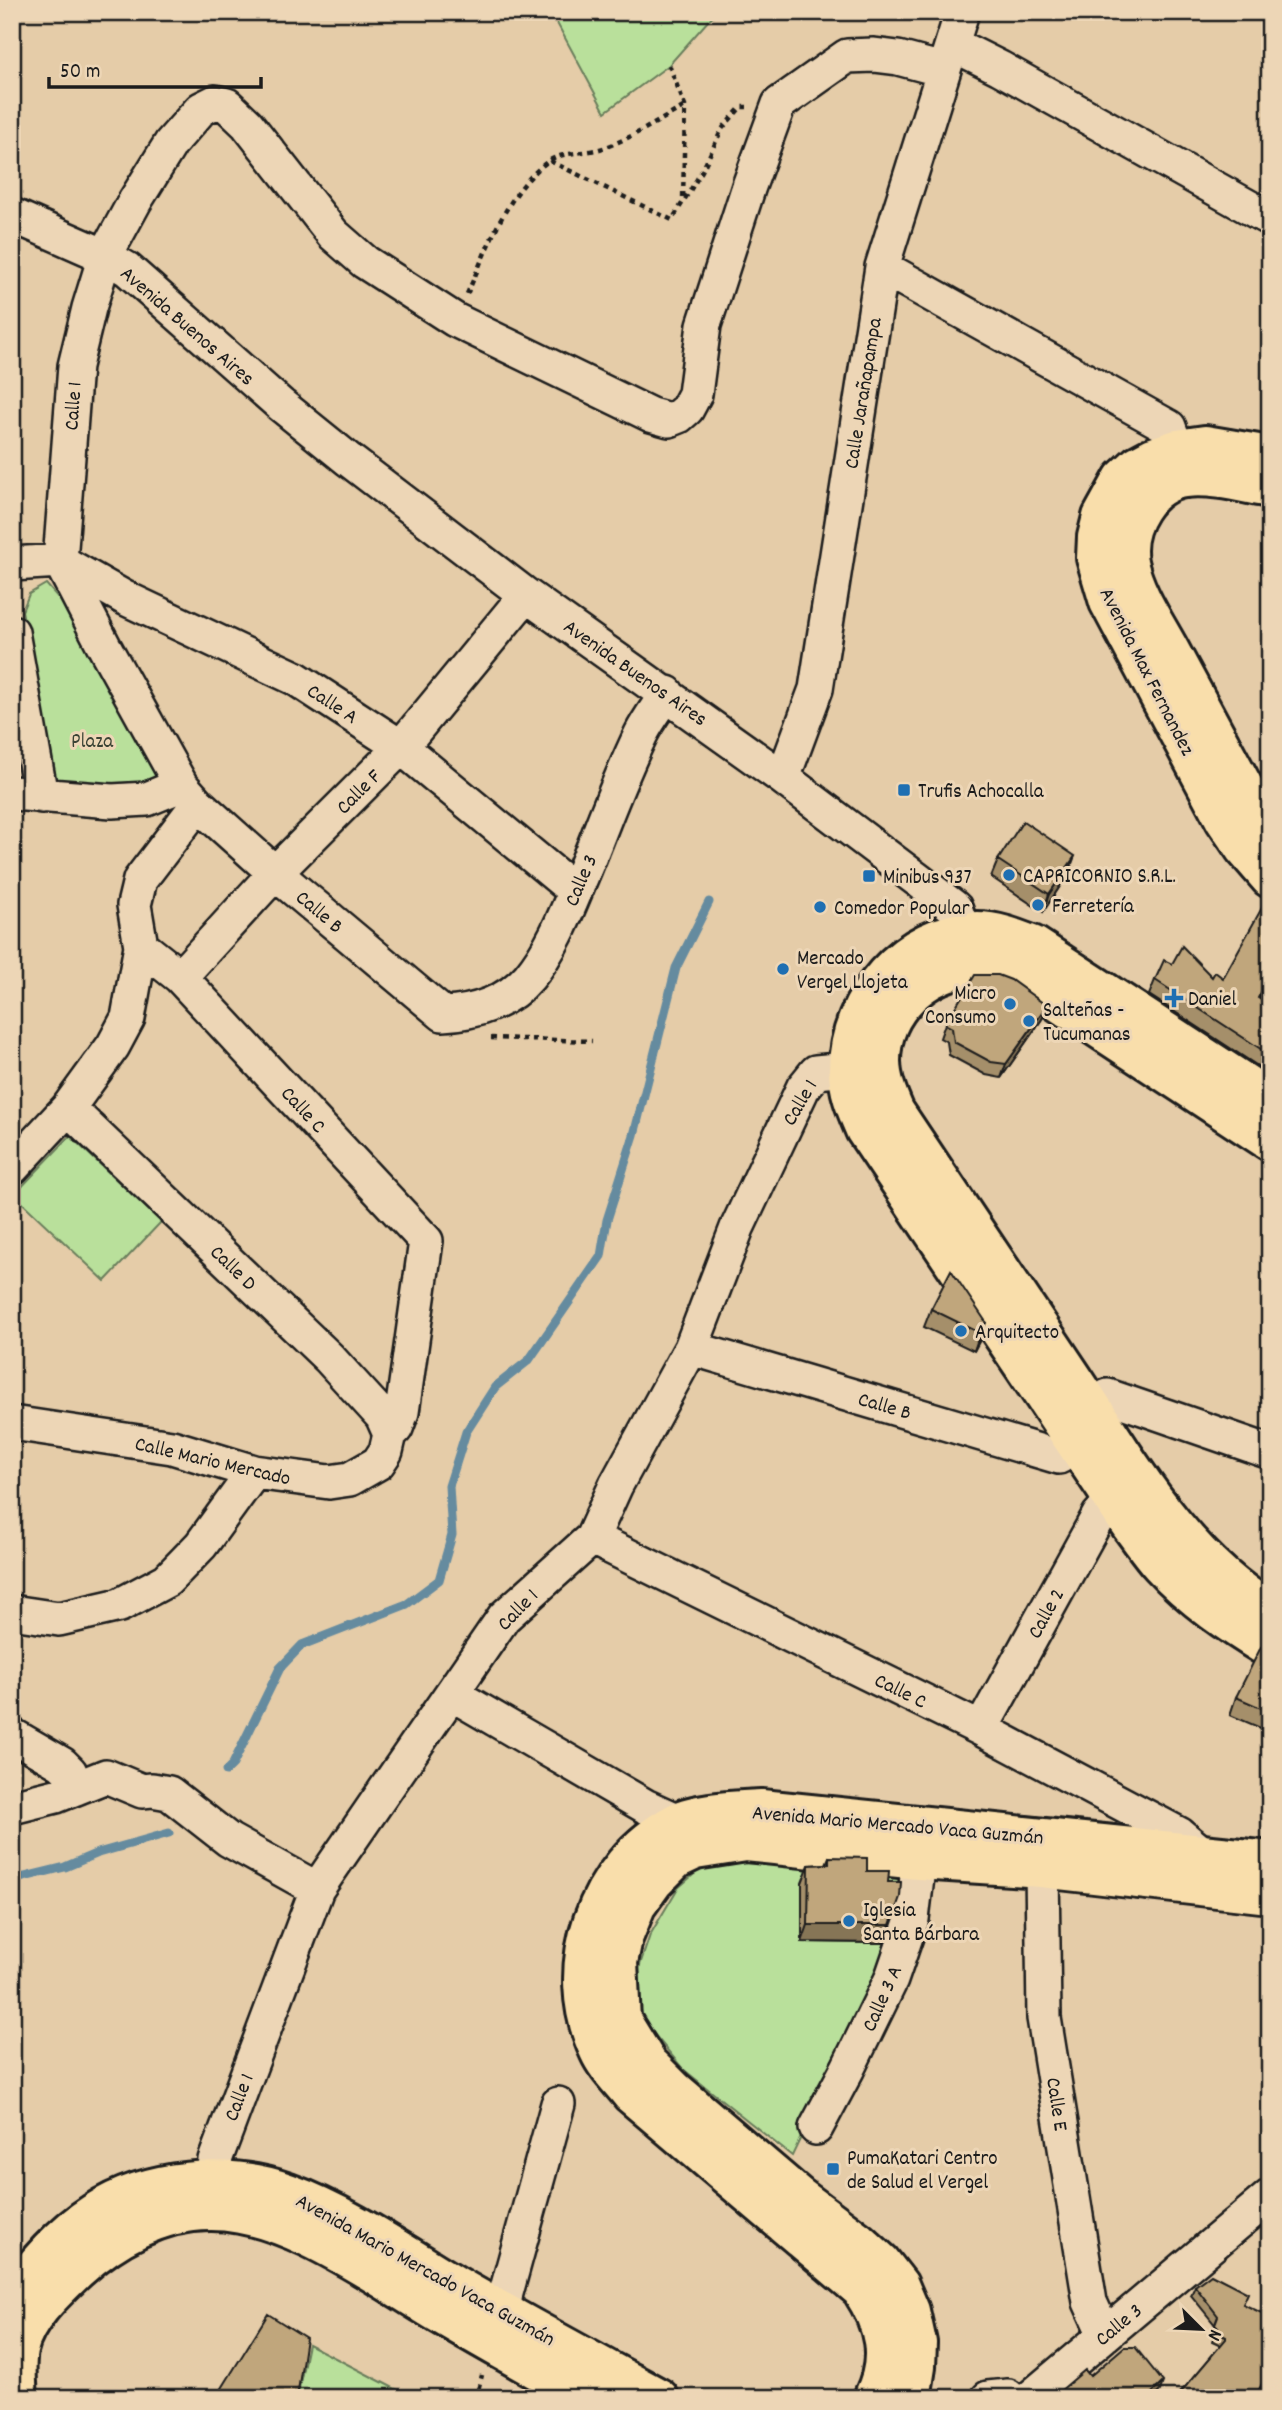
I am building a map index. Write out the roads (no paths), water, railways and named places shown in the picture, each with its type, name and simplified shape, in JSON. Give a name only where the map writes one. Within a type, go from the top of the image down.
[{"type":"main road","name":"Avenida Max Fernandez","points":[[1270,456],[1205,445],[1180,463],[1170,482],[1154,492],[1137,511],[1127,538],[1128,563],[1143,601],[1250,799],[1270,878]]},
{"type":"main road","name":"Avenida Max Fernandez","points":[[1180,463],[1213,477],[1270,488]]},
{"type":"main road","points":[[1270,1100],[1034,946],[1006,935],[979,930],[948,970],[923,982],[906,998],[888,1026],[881,1060],[885,1088],[895,1112],[1093,1408],[1128,1490],[1131,1526],[1161,1565],[1193,1595],[1231,1625],[1270,1649]]},
{"type":"main road","points":[[1270,1141],[1016,974],[989,965],[964,949],[934,940],[906,955],[889,969],[867,998],[853,1034],[848,1069],[851,1096],[865,1130],[1078,1445],[1191,1545],[1214,1570],[1270,1611]]},
{"type":"main road","name":"Avenida Mario Mercado Vaca Guzmán","points":[[898,2395],[885,2353],[883,2332],[875,2311],[861,2289],[631,2094],[600,2054],[623,1938],[636,1906],[654,1881],[676,1859],[686,1836],[735,1810],[761,1810],[1043,1852],[1200,1870],[1270,1894]]},
{"type":"main road","name":"Avenida Mario Mercado Vaca Guzmán","points":[[686,1836],[919,1860],[1043,1852]]},
{"type":"main road","name":"Avenida Mario Mercado Vaca Guzmán","points":[[1200,1870],[1270,1861]]},
{"type":"main road","name":"Avenida Mario Mercado Vaca Guzmán","points":[[18,2398],[18,2348],[33,2318],[62,2284],[89,2259],[125,2234],[241,2183],[285,2192],[324,2208],[495,2327],[588,2398]]},
{"type":"main road","name":"Avenida Mario Mercado Vaca Guzmán","points":[[12,2296],[36,2264],[93,2213],[123,2197],[160,2185],[211,2195]]},
{"type":"main road","name":"Avenida Mario Mercado Vaca Guzmán","points":[[495,2327],[659,2398]]},
{"type":"street","name":"Calle Jarañapampa","points":[[783,778],[816,689],[882,267],[962,12]]},
{"type":"street","name":"Calle 1","points":[[60,561],[75,366],[105,256],[135,201],[172,143],[201,109],[215,102],[227,105],[247,124],[333,234],[365,262],[455,320],[651,415],[669,420],[687,409],[695,394],[704,325],[748,186],[779,104],[847,56],[948,57]]},
{"type":"street","points":[[948,57],[1000,68],[1270,219]]},
{"type":"street","name":"Avenida Buenos Aires","points":[[12,215],[105,256],[127,269],[281,405],[526,595],[667,693],[955,908],[964,949]]},
{"type":"street","points":[[882,267],[1168,426],[1180,463]]},
{"type":"street","points":[[12,564],[60,561]]},
{"type":"street","name":"Calle A","points":[[60,561],[125,598],[295,678],[401,747],[575,891]]},
{"type":"street","name":"Calle B","points":[[60,561],[105,649],[190,794],[275,873],[443,1014]]},
{"type":"street","name":"Calle F","points":[[180,977],[275,873],[401,747],[526,595]]},
{"type":"street","points":[[12,632],[27,794],[112,801],[190,794]]},
{"type":"street","name":"Calle 3","points":[[443,1014],[463,1014],[489,1006],[529,978],[549,948],[642,733],[667,693]]},
{"type":"street","points":[[12,1168],[68,1108],[113,1046],[128,1018],[141,946],[134,905],[140,880],[190,794]]},
{"type":"street","name":"Calle C","points":[[141,946],[180,977],[426,1241],[402,1412],[390,1434]]},
{"type":"street","name":"Calle 1","points":[[211,2195],[215,2160],[317,1889],[505,1617],[592,1538],[616,1485],[691,1348],[737,1228],[803,1088],[816,1072],[848,1069]]},
{"type":"street","name":"Calle D","points":[[68,1108],[329,1358],[382,1416],[390,1434]]},
{"type":"street","name":"Calle B","points":[[691,1348],[1059,1457],[1078,1445]]},
{"type":"street","points":[[1093,1408],[1108,1396],[1270,1452]]},
{"type":"street","name":"Calle Mario Mercado","points":[[12,1423],[172,1447],[254,1472],[329,1482],[350,1479],[377,1463],[390,1441],[390,1434]]},
{"type":"street","points":[[12,1612],[60,1619],[120,1605],[167,1580],[201,1545],[254,1472]]},
{"type":"street","name":"Calle 2","points":[[981,1729],[1099,1515],[1128,1490]]},
{"type":"street","name":"Calle C","points":[[592,1538],[981,1729],[1179,1834],[1200,1870]]},
{"type":"street","points":[[452,1693],[645,1807],[686,1836]]},
{"type":"street","points":[[12,1735],[62,1764],[70,1772],[76,1788]]},
{"type":"street","points":[[12,1807],[106,1776],[142,1791],[169,1793],[229,1840],[317,1889]]},
{"type":"street","name":"Calle E","points":[[1043,1852],[1044,2018],[1090,2302],[1105,2335]]},
{"type":"street","name":"Calle 3 A","points":[[816,2128],[891,1980],[912,1919],[919,1860]]},
{"type":"street","points":[[495,2327],[558,2104]]},
{"type":"street","name":"Calle 3","points":[[1030,2398],[1266,2204]]},
{"type":"street","points":[[988,2398],[1010,2398]]},
{"type":"waterway","points":[[226,1771],[233,1764],[280,1668],[302,1645],[407,1604],[439,1580],[452,1535],[449,1486],[466,1432],[495,1387],[529,1360],[601,1256],[607,1220],[634,1135],[676,968],[709,902]]},
{"type":"waterway","points":[[12,1880],[65,1867],[98,1853],[169,1833]]},
{"type":"place","name":"Trufis Achocalla","points":[[904,790]]},
{"type":"place","name":"CAPRICORNIO S.R.L.","points":[[1009,875]]},
{"type":"place","name":"Minibus 937","points":[[869,876]]},
{"type":"place","name":"Ferretería","points":[[1038,905]]},
{"type":"place","name":"Comedor Popular","points":[[820,907]]},
{"type":"place","name":"Mercado Vergel Llojeta","points":[[783,969]]},
{"type":"place","name":"Daniel","points":[[1174,998]]},
{"type":"place","name":"Micro Consumo","points":[[1010,1004]]},
{"type":"place","name":"Salteñas - Tucumanas","points":[[1029,1021]]},
{"type":"place","name":"Arquitecto","points":[[961,1331]]},
{"type":"place","name":"Iglesia Santa Bárbara","points":[[849,1921]]},
{"type":"place","name":"PumaKatari Centro de Salud el Vergel","points":[[833,2169]]},
{"type":"park label","name":"Plaza","points":[[92,740]]}]
